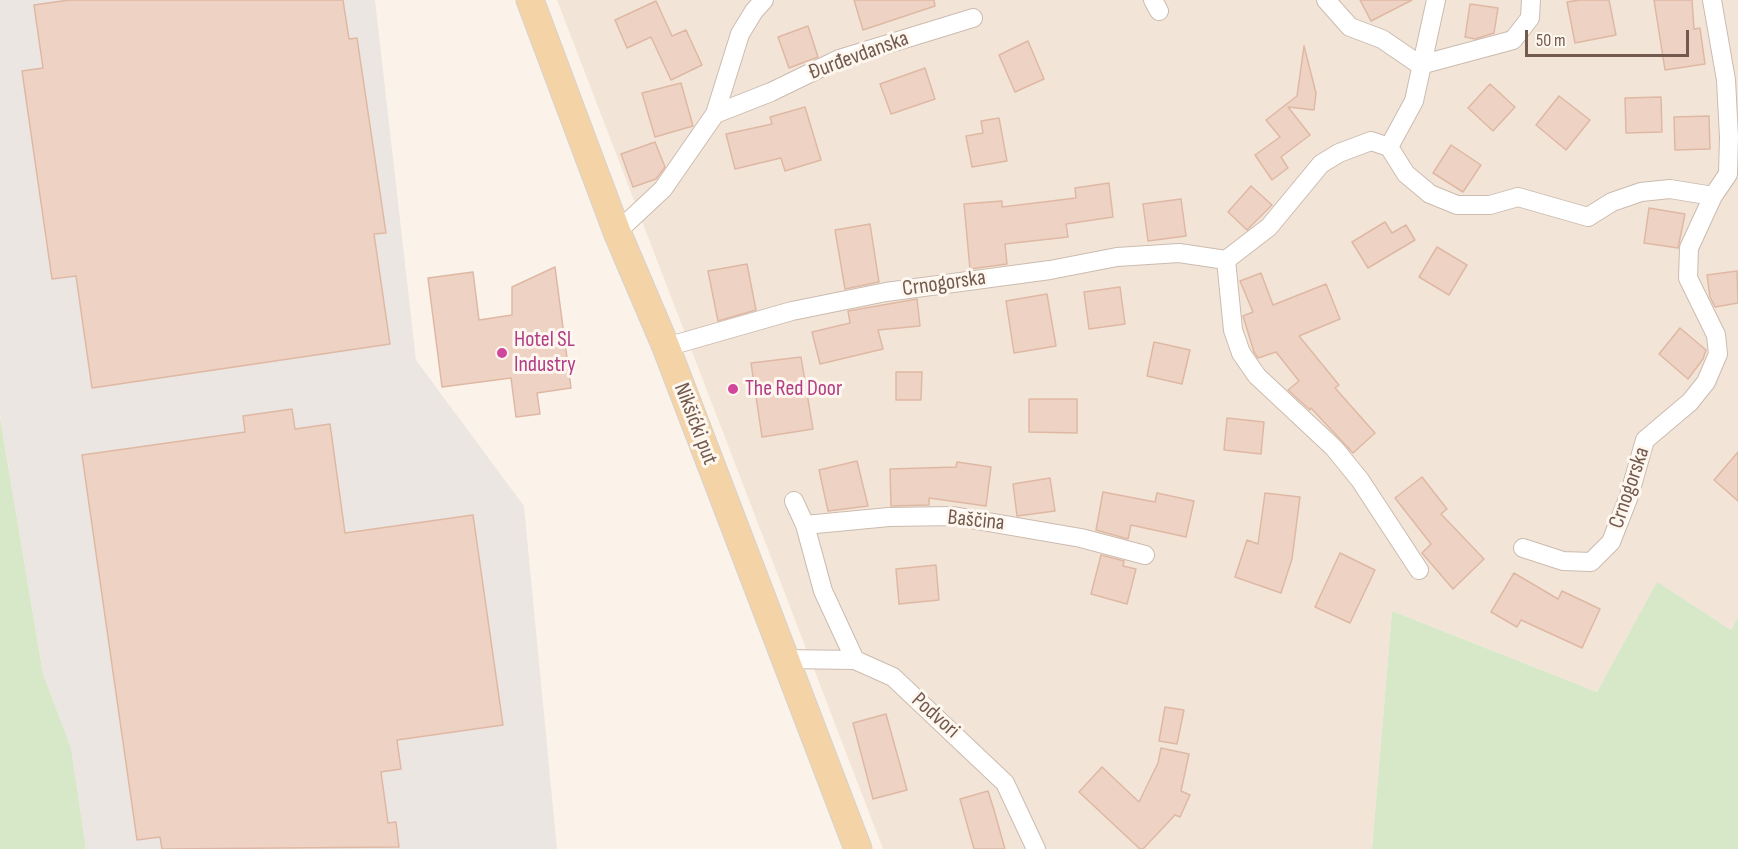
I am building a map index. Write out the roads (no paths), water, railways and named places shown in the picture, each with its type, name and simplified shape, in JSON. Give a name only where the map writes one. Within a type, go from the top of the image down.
[{"type":"main road","name":"Nikšićki put","points":[[530,0],[617,232],[666,347],[858,849]]},
{"type":"street","points":[[617,232],[663,189],[715,114],[740,34],[754,11],[764,0]]},
{"type":"street","points":[[1326,0],[1350,27],[1382,39],[1420,65],[1513,40],[1530,18],[1531,0]]},
{"type":"street","points":[[1389,147],[1414,101],[1436,0]]},
{"type":"street","name":"Crnogorska","points":[[1523,548],[1563,561],[1591,562],[1611,542],[1629,496],[1645,440],[1690,402],[1706,382],[1718,354],[1716,335],[1688,278],[1689,248],[1713,196],[1728,174],[1726,80],[1712,0]]},
{"type":"street","name":"Đurđevdanska","points":[[715,114],[771,92],[838,59],[973,18]]},
{"type":"street","points":[[1419,570],[1360,480],[1334,448],[1257,376],[1241,353],[1233,330],[1226,260],[1269,227],[1321,164],[1339,153],[1371,141],[1389,147],[1406,174],[1430,194],[1457,205],[1490,206],[1518,196],[1588,216],[1612,202],[1641,192],[1670,189],[1713,196]]},
{"type":"street","name":"Crnogorska","points":[[666,347],[792,311],[897,291],[1050,270],[1117,257],[1179,253],[1226,260]]},
{"type":"street","points":[[794,501],[805,525],[823,591],[855,660]]},
{"type":"street","name":"Baščina","points":[[805,525],[889,517],[953,516],[1081,538],[1145,555]]},
{"type":"street","name":"Podvori","points":[[784,659],[855,660],[892,677],[1005,783],[1036,849]]},
{"type":"place","name":"Hotel SL Industry","points":[[502,353]]},
{"type":"place","name":"The Red Door","points":[[733,389]]}]
